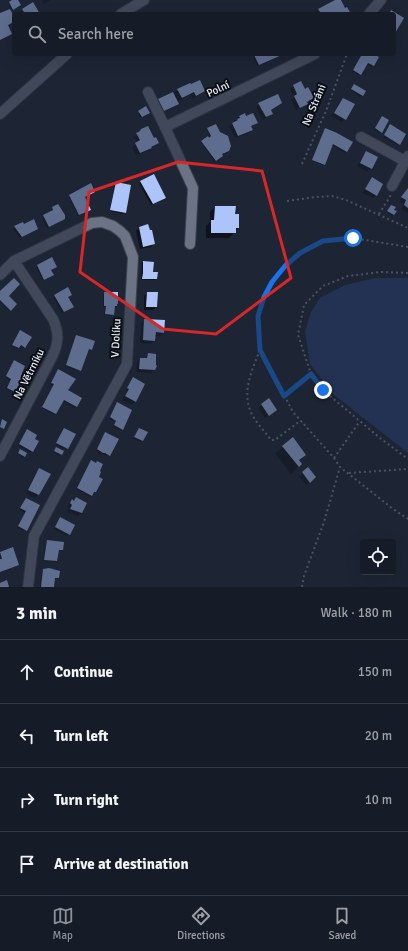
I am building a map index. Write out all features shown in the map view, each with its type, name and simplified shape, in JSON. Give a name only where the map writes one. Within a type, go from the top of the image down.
[{"type":"street","points":[[124,12],[144,0]]},
{"type":"street","points":[[371,12],[381,0]]},
{"type":"street","points":[[0,114],[65,56]]},
{"type":"street","name":"Polní","points":[[165,127],[311,56]]},
{"type":"street","points":[[148,92],[193,188],[190,244]]},
{"type":"street","points":[[361,138],[407,158],[392,186]]},
{"type":"street","name":"V Dolíku","points":[[0,275],[14,261],[92,223],[102,222],[113,226],[125,236],[133,257],[127,364],[34,536],[28,587]]},
{"type":"street","name":"Na Větrníku","points":[[0,456],[54,353],[58,340],[54,319],[14,261]]},
{"type":"path","name":"Na Stráni","points":[[302,164],[326,111],[346,56]]},
{"type":"path","points":[[379,214],[391,194],[392,186]]},
{"type":"path","points":[[287,201],[316,196],[332,196],[346,200],[408,228]]},
{"type":"path","points":[[408,247],[353,238],[323,241],[300,253],[285,266],[272,282],[264,297],[258,316],[260,350],[293,412],[334,458],[340,467],[393,510],[408,519]]},
{"type":"path","points":[[408,273],[381,272],[348,276],[323,286],[304,305],[298,336],[311,374],[323,390],[380,438],[408,458]]},
{"type":"path","points":[[260,350],[247,388],[247,399],[253,418],[271,440],[275,440],[300,421]]},
{"type":"path","points":[[284,396],[311,374]]},
{"type":"path","points":[[334,458],[360,421]]},
{"type":"path","points":[[302,587],[304,576],[324,522],[340,467]]},
{"type":"path","points":[[348,473],[408,469]]},
{"type":"highlighted area","points":[[178,162],[262,171],[291,278],[216,334],[163,329],[80,272],[89,192]]},
{"type":"shaded area","points":[[376,278],[408,278],[408,453],[333,394],[310,364],[305,331],[311,312],[320,298],[345,285]]},
{"type":"building","points":[[12,0],[18,0],[21,5],[13,10],[9,2]]},
{"type":"building","points":[[335,0],[341,0],[345,8],[347,7],[350,12],[320,12],[318,9]]},
{"type":"building","points":[[33,2],[39,12],[24,12],[22,9]]},
{"type":"building","points":[[10,9],[12,13],[12,23],[8,25],[12,34],[0,40],[0,13]]},
{"type":"building","points":[[396,13],[404,18],[396,32]]},
{"type":"building","points":[[254,56],[279,56],[259,65]]},
{"type":"building","points":[[361,56],[379,57],[374,66],[368,63],[361,75],[353,70]]},
{"type":"building","points":[[200,80],[205,91],[196,96],[194,92],[182,98],[177,89]]},
{"type":"building","points":[[301,81],[305,89],[308,87],[314,98],[307,102],[308,104],[300,108],[294,96],[297,94],[293,85]]},
{"type":"building","points":[[354,84],[366,91],[363,96],[351,89]]},
{"type":"building","points":[[173,92],[179,104],[164,111],[158,99]]},
{"type":"building","points":[[278,94],[282,103],[271,110],[273,114],[266,117],[258,103]]},
{"type":"building","points":[[343,98],[355,104],[346,120],[334,113]]},
{"type":"building","points":[[146,106],[150,113],[142,117],[138,111]]},
{"type":"building","points":[[245,113],[246,116],[253,113],[258,123],[251,126],[253,130],[238,136],[232,123],[240,118],[239,116]]},
{"type":"building","points":[[382,116],[389,120],[382,133],[375,128]]},
{"type":"building","points":[[216,124],[220,132],[228,136],[231,146],[229,151],[222,154],[223,156],[216,161],[201,141],[208,136],[209,138],[211,136],[207,128]]},
{"type":"building","points":[[390,124],[406,134],[400,145],[384,135]]},
{"type":"building","points":[[148,126],[154,138],[156,137],[159,143],[140,153],[135,143],[140,140],[136,133]]},
{"type":"building","points":[[325,128],[353,142],[347,152],[333,144],[325,165],[312,160]]},
{"type":"building","points":[[366,151],[378,157],[372,169],[360,163]]},
{"type":"building","points":[[154,174],[166,198],[153,204],[140,181]]},
{"type":"building","points":[[372,177],[383,184],[377,196],[365,189]]},
{"type":"building","points":[[116,182],[131,185],[126,213],[110,210]]},
{"type":"building","points":[[91,183],[95,192],[85,197],[91,210],[79,215],[69,195]]},
{"type":"building","points":[[408,188],[408,208],[404,205],[406,200],[401,197]]},
{"type":"building","points":[[58,204],[65,215],[65,219],[49,227],[43,215],[53,210],[52,207]]},
{"type":"building","points":[[391,205],[396,207],[394,210],[397,211],[394,215],[387,211]]},
{"type":"building","points":[[215,206],[236,206],[235,214],[239,214],[239,228],[236,228],[236,233],[211,233],[211,220],[214,220]]},
{"type":"building","points":[[34,219],[38,229],[22,237],[14,226],[23,222],[24,224]]},
{"type":"building","points":[[148,224],[150,230],[152,230],[155,244],[143,247],[139,227]]},
{"type":"building","points":[[52,257],[57,267],[51,270],[54,275],[44,280],[37,265]]},
{"type":"building","points":[[143,261],[154,262],[153,272],[158,272],[157,279],[142,279]]},
{"type":"building","points":[[14,278],[20,284],[9,296],[17,304],[11,311],[0,300],[0,291]]},
{"type":"building","points":[[68,287],[72,295],[68,297],[74,307],[64,312],[54,295]]},
{"type":"building","points":[[104,292],[118,292],[118,304],[115,306],[114,315],[105,314],[106,306],[104,306]]},
{"type":"building","points":[[147,292],[158,292],[157,307],[146,307]]},
{"type":"building","points":[[144,319],[165,320],[164,333],[156,332],[155,341],[143,340]]},
{"type":"building","points":[[20,330],[32,337],[25,348],[21,345],[19,348],[12,345]]},
{"type":"building","points":[[76,335],[95,341],[92,350],[89,349],[81,371],[66,365]]},
{"type":"building","points":[[148,353],[156,354],[157,366],[155,370],[139,369],[140,358],[147,358]]},
{"type":"building","points":[[14,360],[25,366],[22,373],[26,375],[21,385],[19,384],[15,392],[7,388],[11,379],[6,376]]},
{"type":"building","points":[[58,369],[76,379],[68,390],[82,398],[77,407],[64,400],[56,414],[42,407],[54,384],[51,383]]},
{"type":"building","points":[[133,377],[145,384],[136,402],[125,396],[129,389],[127,388]]},
{"type":"building","points":[[269,398],[277,410],[269,416],[261,404]]},
{"type":"building","points":[[117,402],[132,410],[123,430],[114,425],[116,421],[110,417]]},
{"type":"building","points":[[2,419],[7,422],[4,429],[0,427]]},
{"type":"building","points":[[64,428],[76,434],[68,449],[56,443]]},
{"type":"building","points":[[139,428],[148,432],[143,441],[134,437]]},
{"type":"building","points":[[27,429],[37,435],[35,439],[39,441],[33,452],[19,444]]},
{"type":"building","points":[[105,432],[119,439],[110,456],[97,449]]},
{"type":"building","points":[[293,437],[306,455],[299,460],[302,464],[299,467],[282,446]]},
{"type":"building","points":[[56,447],[64,451],[62,455],[54,451]]},
{"type":"building","points":[[20,449],[27,453],[25,457],[18,453]]},
{"type":"building","points":[[91,460],[96,463],[97,461],[103,464],[99,477],[103,479],[92,496],[77,488]]},
{"type":"building","points":[[308,467],[316,477],[310,483],[302,472]]},
{"type":"building","points":[[39,468],[51,474],[39,495],[28,490]]},
{"type":"building","points":[[76,497],[87,503],[82,513],[70,509],[72,499],[74,501]]},
{"type":"building","points":[[26,498],[40,505],[27,531],[18,526],[26,511],[20,508]]},
{"type":"building","points":[[60,517],[75,525],[70,535],[55,527]]},
{"type":"building","points":[[47,540],[64,542],[63,550],[59,550],[57,561],[44,560]]},
{"type":"building","points":[[13,547],[19,565],[0,572],[0,559],[2,559],[0,552]]},
{"type":"building","points":[[49,568],[60,571],[59,578],[55,578],[54,587],[41,587],[43,569]]},
{"type":"building","points":[[7,580],[9,587],[0,587],[0,583]]},
{"type":"route","points":[[323,390],[311,374],[284,396],[260,350],[258,316],[264,297],[272,282],[285,266],[300,253],[323,241],[353,238]]}]
